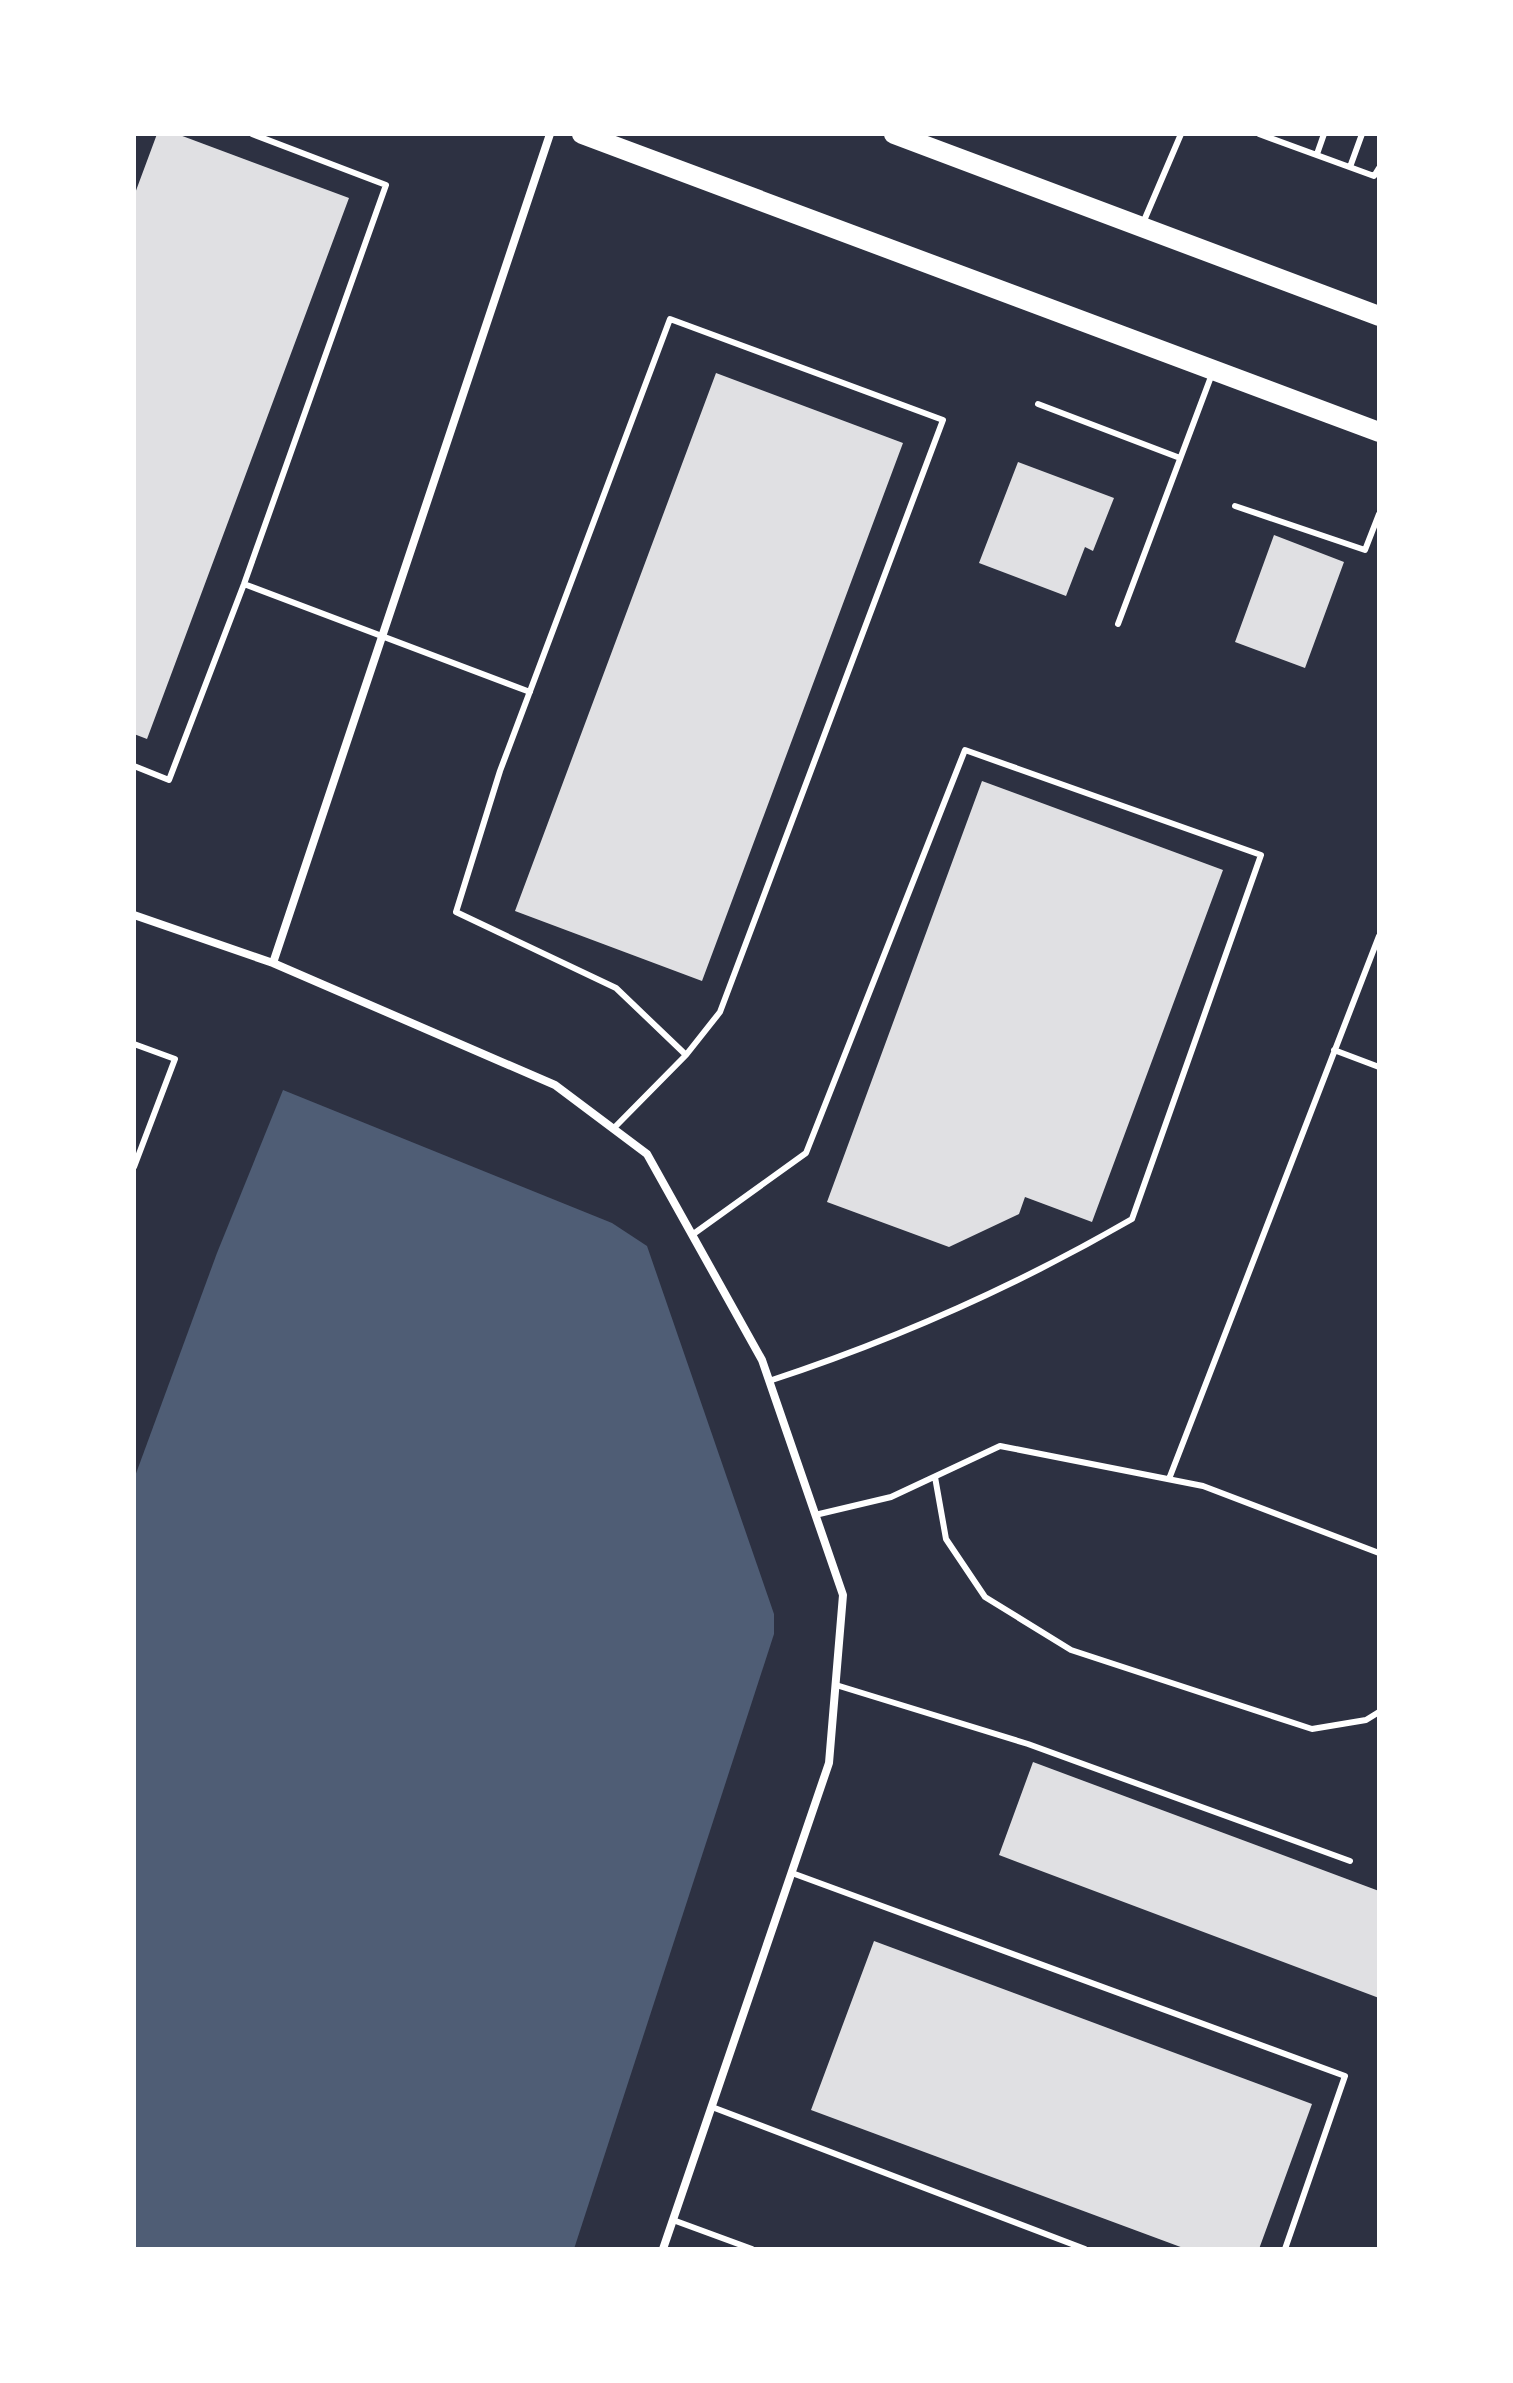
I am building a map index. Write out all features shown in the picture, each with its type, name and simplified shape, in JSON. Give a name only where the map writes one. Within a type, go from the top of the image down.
[{"type":"main road","points":[[582,134],[1379,432]]},
{"type":"main road","points":[[894,134],[1379,316]]},
{"type":"street","points":[[273,963],[550,134]]},
{"type":"street","points":[[134,915],[273,963],[555,1085],[647,1154],[762,1360],[843,1595],[829,1763],[663,2249]]},
{"type":"lane","points":[[134,766],[169,780],[244,584],[386,185],[252,134]]},
{"type":"lane","points":[[1142,225],[1181,134]]},
{"type":"lane","points":[[1259,134],[1279,137],[1374,176],[1379,168]]},
{"type":"lane","points":[[1317,154],[1324,134]]},
{"type":"lane","points":[[1350,167],[1362,134]]},
{"type":"lane","points":[[613,1129],[686,1055],[720,1012],[943,420],[670,319],[500,771],[456,912],[616,988],[686,1055]]},
{"type":"lane","points":[[1118,624],[1213,370]]},
{"type":"lane","points":[[1038,404],[1180,458]]},
{"type":"lane","points":[[1235,506],[1365,550],[1379,514]]},
{"type":"lane","points":[[244,584],[530,692]]},
{"type":"lane","points":[[692,1235],[806,1153],[965,750],[1261,855],[1132,1219],[1066,1257],[847,1355],[769,1381]]},
{"type":"lane","points":[[1169,1479],[1379,936]]},
{"type":"lane","points":[[134,1044],[175,1059],[134,1167]]},
{"type":"lane","points":[[1334,1050],[1379,1067]]},
{"type":"lane","points":[[815,1515],[891,1497],[1000,1446],[1203,1486],[1379,1553]]},
{"type":"lane","points":[[935,1477],[946,1539],[985,1597],[1071,1650],[1312,1729],[1366,1720],[1379,1712]]},
{"type":"lane","points":[[836,1685],[1028,1744],[1350,1861]]},
{"type":"lane","points":[[792,1873],[1345,2076],[1285,2249]]},
{"type":"lane","points":[[712,2107],[1085,2249]]},
{"type":"lane","points":[[673,2220],[752,2249]]},
{"type":"water","points":[[283,1090],[612,1223],[647,1246],[774,1614],[774,1634],[574,2249],[134,2249],[134,1479],[217,1253]]},
{"type":"building","points":[[157,134],[177,134],[349,198],[147,739],[134,734],[134,196]]},
{"type":"building","points":[[716,373],[903,443],[702,981],[515,911]]},
{"type":"building","points":[[1018,462],[1114,498],[1093,551],[1085,547],[1066,596],[979,563]]},
{"type":"building","points":[[1274,535],[1344,562],[1305,668],[1235,642]]},
{"type":"building","points":[[982,781],[1223,870],[1092,1222],[1025,1197],[1019,1214],[949,1247],[827,1202]]},
{"type":"building","points":[[1033,1762],[1379,1891],[1379,1998],[999,1855]]},
{"type":"building","points":[[874,1941],[1312,2104],[1259,2249],[1186,2249],[811,2110]]}]
